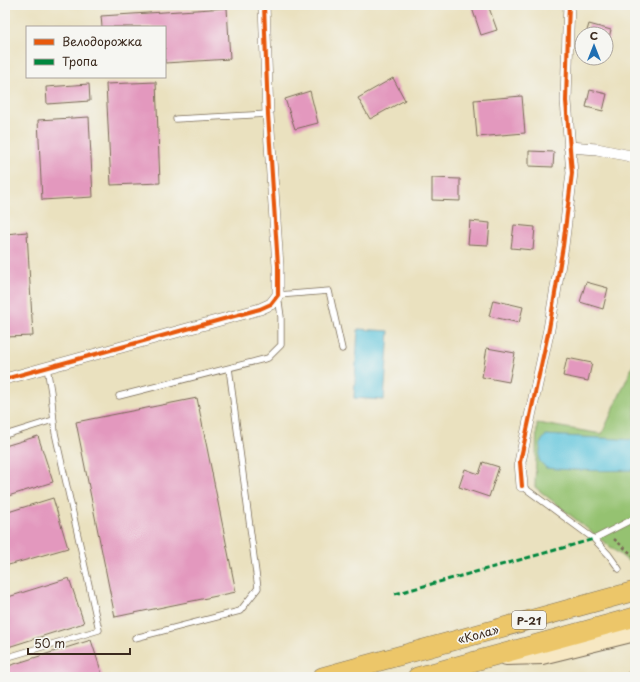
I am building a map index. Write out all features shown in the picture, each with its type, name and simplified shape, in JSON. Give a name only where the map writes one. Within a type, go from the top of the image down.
[{"type":"highway","name":"«Кола»","points":[[322,677],[635,591]]},
{"type":"highway","name":"«Кола»","points":[[416,677],[635,617]]},
{"type":"main road","points":[[483,658],[542,656],[635,633]]},
{"type":"street","points":[[5,378],[260,309],[271,304],[278,295],[278,266],[268,114],[264,5]]},
{"type":"street","points":[[522,486],[520,462],[550,330],[564,246],[572,173],[566,101],[570,5]]},
{"type":"street","points":[[569,147],[597,149],[635,157]]},
{"type":"lane","points":[[176,118],[268,114]]},
{"type":"lane","points":[[119,396],[268,358],[281,345],[281,317],[278,295],[329,291],[342,349]]},
{"type":"lane","points":[[5,658],[99,630],[55,433],[47,367]]},
{"type":"lane","points":[[135,638],[240,611],[258,588],[229,368]]},
{"type":"lane","points":[[5,434],[53,420]]},
{"type":"lane","points":[[522,486],[594,539],[609,555],[619,569]]},
{"type":"lane","points":[[594,539],[635,518]]},
{"type":"lane","points":[[627,677],[634,672],[635,668]]},
{"type":"path","points":[[606,532],[635,557]]},
{"type":"green space","points":[[635,361],[635,559],[628,561],[535,487],[537,423],[602,434]]},
{"type":"water","points":[[358,329],[389,331],[384,400],[354,398]]},
{"type":"water","points":[[546,435],[635,440],[635,470],[568,470],[546,468],[539,460],[541,442]]},
{"type":"building","points":[[471,5],[488,5],[497,30],[481,35]]},
{"type":"building","points":[[227,8],[230,59],[166,63],[166,26],[102,26],[101,16]]},
{"type":"building","points":[[393,78],[405,100],[370,119],[358,98]]},
{"type":"building","points":[[156,82],[160,183],[111,185],[106,84]]},
{"type":"building","points":[[89,84],[90,101],[47,104],[46,87]]},
{"type":"building","points":[[590,90],[607,94],[603,111],[586,107]]},
{"type":"building","points":[[310,91],[318,123],[295,129],[285,99]]},
{"type":"building","points":[[522,96],[525,133],[477,137],[474,100]]},
{"type":"building","points":[[89,117],[93,197],[42,200],[38,120]]},
{"type":"building","points":[[529,151],[554,152],[553,167],[529,166]]},
{"type":"building","points":[[432,178],[460,179],[460,201],[432,200]]},
{"type":"building","points":[[470,221],[490,223],[488,245],[468,244]]},
{"type":"building","points":[[514,225],[535,227],[533,250],[511,248]]},
{"type":"building","points":[[27,232],[33,336],[5,337],[5,234]]},
{"type":"building","points":[[586,282],[608,288],[603,309],[580,302]]},
{"type":"building","points":[[493,300],[523,307],[519,323],[489,316]]},
{"type":"building","points":[[487,348],[515,353],[509,382],[482,377]]},
{"type":"building","points":[[567,358],[592,363],[588,381],[563,376]]},
{"type":"building","points":[[197,398],[236,592],[115,617],[76,422]]},
{"type":"building","points":[[38,436],[53,482],[5,497],[5,446]]},
{"type":"building","points":[[483,462],[499,467],[489,497],[459,487],[465,469],[479,474]]},
{"type":"building","points":[[53,498],[68,548],[5,566],[5,513]]},
{"type":"building","points":[[69,578],[84,623],[5,648],[5,598]]},
{"type":"building","points":[[91,640],[103,677],[5,677],[5,667]]},
{"type":"marked path","points":[[395,594],[594,539]]},
{"type":"cycle path","points":[[5,379],[260,309],[271,304],[278,295],[278,266],[268,114],[264,5]]},
{"type":"cycle path","points":[[522,486],[520,462],[549,329],[563,246],[572,173],[566,101],[569,5]]}]
